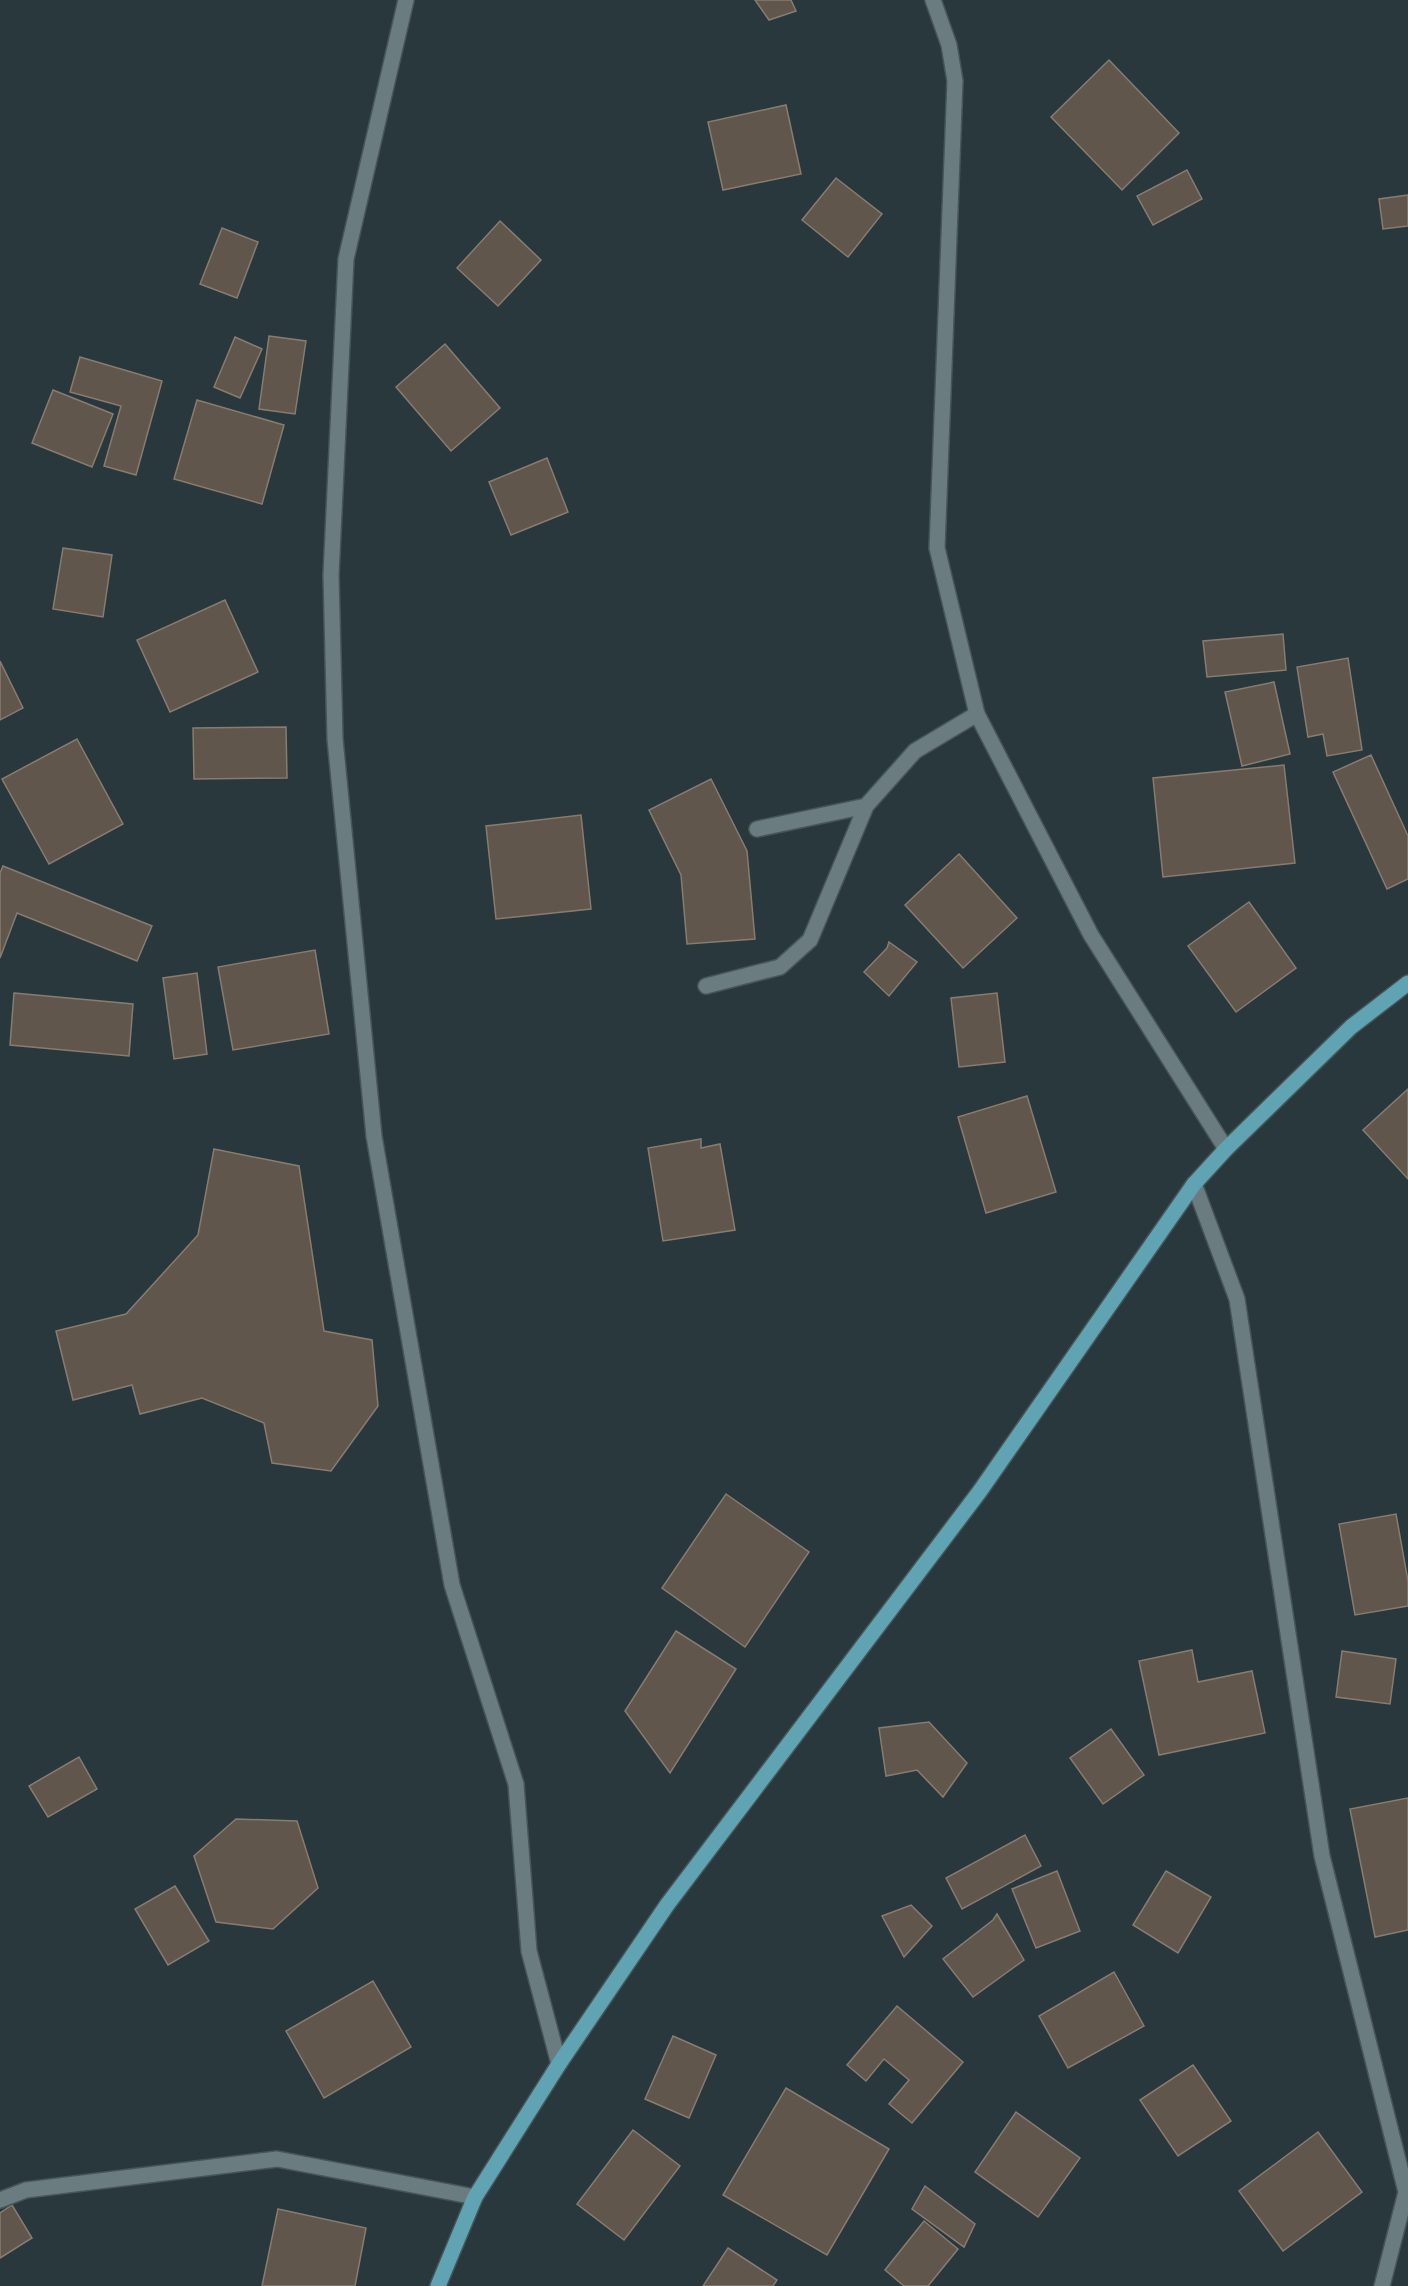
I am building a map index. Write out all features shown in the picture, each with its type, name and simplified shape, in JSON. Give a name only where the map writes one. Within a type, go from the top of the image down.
[{"type":"main road","points":[[438,2286],[475,2197],[559,2064],[667,1905],[980,1491],[1194,1184],[1226,1149],[1351,1027],[1408,983]]},
{"type":"street","points":[[406,0],[346,259],[331,575],[335,739],[374,1136],[452,1585],[516,1784],[529,1951],[559,2064]]},
{"type":"street","points":[[933,0],[949,45],[955,81],[937,548],[977,714],[1091,935],[1226,1149]]},
{"type":"street","points":[[706,986],[780,967],[810,940],[866,806],[915,751],[977,714]]},
{"type":"street","points":[[757,829],[866,806]]},
{"type":"street","points":[[1194,1184],[1237,1299],[1322,1856],[1406,2192],[1382,2286]]},
{"type":"street","points":[[0,2200],[26,2190],[277,2159],[475,2197]]},
{"type":"building","points":[[755,0],[791,0],[796,11],[769,20]]},
{"type":"building","points":[[1109,60],[1179,133],[1122,190],[1051,117]]},
{"type":"building","points":[[786,105],[801,174],[723,190],[708,122]]},
{"type":"building","points":[[1187,170],[1202,199],[1153,225],[1137,196]]},
{"type":"building","points":[[836,178],[882,214],[848,257],[802,220]]},
{"type":"building","points":[[1408,195],[1408,226],[1383,229],[1379,199]]},
{"type":"building","points":[[500,221],[541,260],[498,306],[457,268]]},
{"type":"building","points":[[222,228],[258,242],[237,298],[200,284]]},
{"type":"building","points":[[269,336],[306,341],[295,414],[259,409]]},
{"type":"building","points":[[235,337],[262,349],[240,398],[214,387]]},
{"type":"building","points":[[445,344],[500,408],[451,451],[396,387]]},
{"type":"building","points":[[80,357],[162,381],[136,475],[104,466],[121,406],[70,392]]},
{"type":"building","points":[[53,390],[113,414],[92,467],[32,443]]},
{"type":"building","points":[[197,400],[284,425],[262,504],[174,479]]},
{"type":"building","points":[[547,458],[568,512],[511,535],[489,482]]},
{"type":"building","points":[[63,548],[112,555],[103,617],[53,609]]},
{"type":"building","points":[[225,600],[258,672],[170,712],[137,640]]},
{"type":"building","points":[[1283,634],[1286,670],[1207,677],[1203,641]]},
{"type":"building","points":[[1348,658],[1362,750],[1327,756],[1323,734],[1308,737],[1297,667]]},
{"type":"building","points":[[0,661],[23,708],[0,720]]},
{"type":"building","points":[[1274,682],[1290,754],[1242,766],[1225,692]]},
{"type":"building","points":[[286,727],[287,778],[194,779],[193,728]]},
{"type":"building","points":[[77,739],[123,824],[49,864],[2,779]]},
{"type":"building","points":[[1371,755],[1408,836],[1408,879],[1387,889],[1333,772]]},
{"type":"building","points":[[1284,765],[1295,863],[1163,877],[1153,778]]},
{"type":"building","points":[[711,779],[747,851],[755,939],[687,944],[681,875],[649,810]]},
{"type":"building","points":[[581,815],[591,909],[496,919],[486,826]]},
{"type":"building","points":[[959,854],[1017,918],[963,968],[905,905]]},
{"type":"building","points":[[3,866],[152,926],[137,961],[17,913],[0,958],[0,873]]},
{"type":"building","points":[[1249,902],[1296,968],[1236,1012],[1188,946]]},
{"type":"building","points":[[889,942],[917,962],[889,996],[864,972],[887,948]]},
{"type":"building","points":[[315,950],[329,1034],[233,1050],[218,967]]},
{"type":"building","points":[[197,973],[207,1054],[174,1059],[163,978]]},
{"type":"building","points":[[14,993],[133,1004],[129,1056],[10,1045]]},
{"type":"building","points":[[997,993],[1005,1062],[959,1067],[951,998]]},
{"type":"building","points":[[1408,1089],[1408,1179],[1363,1130]]},
{"type":"building","points":[[1027,1096],[1056,1192],[986,1213],[958,1117]]},
{"type":"building","points":[[701,1139],[701,1148],[720,1144],[735,1230],[663,1241],[648,1148]]},
{"type":"building","points":[[214,1149],[299,1166],[324,1331],[372,1340],[378,1406],[331,1471],[272,1463],[264,1423],[202,1398],[140,1414],[132,1385],[73,1400],[56,1331],[126,1314],[198,1235]]},
{"type":"building","points":[[726,1494],[809,1552],[745,1647],[662,1588]]},
{"type":"building","points":[[1396,1514],[1408,1581],[1408,1606],[1355,1615],[1339,1524]]},
{"type":"building","points":[[676,1631],[736,1669],[670,1773],[625,1711]]},
{"type":"building","points":[[1192,1650],[1198,1682],[1252,1671],[1265,1733],[1159,1755],[1139,1661]]},
{"type":"building","points":[[1342,1651],[1396,1659],[1390,1704],[1336,1697]]},
{"type":"building","points":[[929,1722],[967,1763],[943,1797],[917,1770],[886,1776],[879,1728]]},
{"type":"building","points":[[1111,1729],[1144,1775],[1103,1804],[1070,1758]]},
{"type":"building","points":[[79,1757],[97,1789],[48,1817],[29,1786]]},
{"type":"building","points":[[1408,1798],[1408,1930],[1375,1937],[1350,1809]]},
{"type":"building","points":[[236,1819],[297,1821],[318,1888],[273,1929],[216,1922],[194,1856]]},
{"type":"building","points":[[1025,1835],[1041,1866],[962,1909],[946,1878]]},
{"type":"building","points":[[1057,1871],[1080,1931],[1036,1948],[1012,1889]]},
{"type":"building","points":[[1166,1871],[1211,1897],[1178,1953],[1133,1925]]},
{"type":"building","points":[[175,1886],[209,1941],[168,1965],[135,1909]]},
{"type":"building","points":[[911,1905],[932,1926],[904,1957],[882,1916]]},
{"type":"building","points":[[997,1914],[1024,1960],[973,1997],[943,1959],[993,1920]]},
{"type":"building","points":[[1114,1972],[1144,2026],[1068,2068],[1039,2016]]},
{"type":"building","points":[[373,1981],[411,2047],[324,2098],[286,2031]]},
{"type":"building","points":[[897,2006],[963,2062],[912,2123],[889,2104],[909,2080],[884,2059],[866,2081],[847,2065]]},
{"type":"building","points":[[673,2036],[716,2055],[689,2118],[645,2099]]},
{"type":"building","points":[[1193,2065],[1231,2121],[1178,2156],[1140,2100]]},
{"type":"building","points":[[786,2088],[889,2149],[827,2255],[723,2195]]},
{"type":"building","points":[[1016,2112],[1080,2158],[1038,2217],[975,2172]]},
{"type":"building","points":[[633,2130],[680,2166],[624,2240],[577,2204]]},
{"type":"building","points":[[1318,2132],[1362,2192],[1283,2251],[1239,2191]]},
{"type":"building","points":[[925,2186],[975,2224],[964,2247],[912,2209]]},
{"type":"building","points":[[12,2205],[32,2238],[0,2258],[0,2213]]},
{"type":"building","points":[[278,2209],[366,2228],[355,2286],[262,2286]]},
{"type":"building","points":[[924,2221],[958,2249],[928,2286],[904,2286],[885,2270]]},
{"type":"building","points":[[728,2248],[777,2280],[773,2286],[703,2286]]}]
